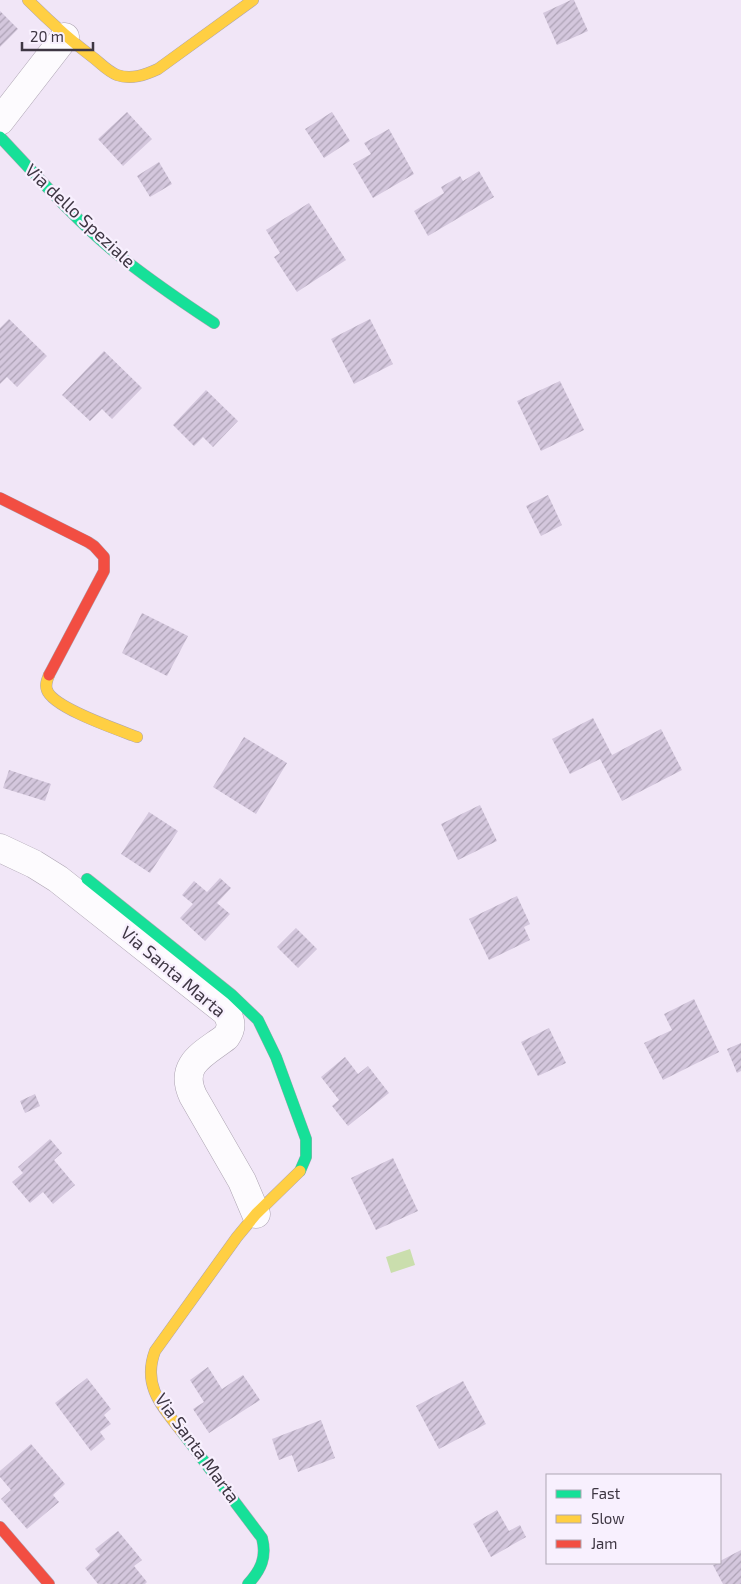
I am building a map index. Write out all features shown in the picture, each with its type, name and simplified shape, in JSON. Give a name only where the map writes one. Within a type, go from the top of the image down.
[{"type":"street","points":[[28,0],[65,37],[116,75],[136,77],[152,73],[253,0]]},
{"type":"street","points":[[0,121],[65,37]]},
{"type":"street","name":"Via dello Speziale","points":[[0,137],[58,199],[98,237],[151,280],[214,323]]},
{"type":"street","points":[[0,498],[88,542],[100,551],[104,557],[104,571],[49,674],[46,686],[48,692],[58,703],[136,737]]},
{"type":"street","name":"Via Santa Marta","points":[[0,848],[34,864],[63,882],[226,1012],[231,1024],[229,1033],[197,1059],[188,1074],[188,1085],[242,1181],[256,1214]]},
{"type":"street","name":"Via Santa Marta","points":[[87,879],[239,1000],[258,1020],[276,1058],[305,1134],[307,1153],[303,1167],[295,1178],[256,1214],[237,1237],[159,1344],[150,1369],[151,1383],[160,1403],[262,1538],[265,1553],[264,1560],[258,1572],[248,1584]]},
{"type":"street","points":[[0,1527],[49,1584]]},
{"type":"shaded area","points":[[410,1249],[415,1265],[391,1273],[386,1257]]},
{"type":"building","points":[[574,0],[588,31],[557,45],[543,13]]},
{"type":"building","points":[[0,11],[18,29],[0,47]]},
{"type":"building","points":[[127,112],[152,139],[123,166],[98,139]]},
{"type":"building","points":[[332,112],[350,141],[324,158],[305,129]]},
{"type":"building","points":[[389,129],[414,174],[373,198],[353,164],[371,154],[364,143]]},
{"type":"building","points":[[159,162],[172,184],[150,197],[137,176]]},
{"type":"building","points":[[479,171],[494,197],[428,236],[414,211],[444,193],[441,187],[460,176],[463,181]]},
{"type":"building","points":[[309,203],[346,260],[297,292],[274,257],[280,253],[266,230]]},
{"type":"building","points":[[9,319],[47,356],[17,387],[7,377],[0,384],[0,328]]},
{"type":"building","points":[[370,319],[393,364],[354,384],[331,339]]},
{"type":"building","points":[[104,351],[142,388],[112,419],[102,409],[90,421],[62,395]]},
{"type":"building","points":[[560,381],[584,430],[541,451],[517,401]]},
{"type":"building","points":[[206,390],[238,421],[213,447],[203,437],[194,446],[173,425]]},
{"type":"building","points":[[548,495],[562,525],[541,536],[526,506]]},
{"type":"building","points":[[142,613],[188,636],[167,676],[122,653]]},
{"type":"building","points":[[593,718],[612,755],[661,729],[682,770],[622,801],[600,759],[570,774],[552,739]]},
{"type":"building","points":[[244,737],[287,763],[256,814],[213,787]]},
{"type":"building","points":[[9,770],[51,784],[45,801],[3,788]]},
{"type":"building","points":[[480,805],[497,841],[458,860],[441,824]]},
{"type":"building","points":[[149,812],[178,831],[150,873],[121,854]]},
{"type":"building","points":[[220,878],[231,888],[217,903],[230,914],[205,941],[180,918],[193,904],[182,895],[194,881],[207,892]]},
{"type":"building","points":[[517,896],[530,924],[524,927],[530,940],[489,960],[469,919]]},
{"type":"building","points":[[296,928],[317,949],[298,968],[277,947]]},
{"type":"building","points":[[694,999],[719,1052],[663,1080],[644,1043],[672,1030],[664,1014]]},
{"type":"building","points":[[549,1028],[566,1063],[538,1076],[521,1042]]},
{"type":"building","points":[[741,1043],[741,1071],[737,1073],[727,1049]]},
{"type":"building","points":[[345,1057],[358,1074],[368,1066],[389,1093],[348,1126],[332,1106],[339,1100],[321,1077]]},
{"type":"building","points":[[35,1094],[40,1106],[25,1113],[20,1101]]},
{"type":"building","points":[[50,1139],[62,1153],[54,1160],[75,1185],[53,1204],[43,1192],[30,1203],[12,1182],[23,1173],[18,1167]]},
{"type":"building","points":[[393,1158],[418,1211],[376,1230],[351,1178]]},
{"type":"building","points":[[208,1367],[222,1389],[243,1375],[260,1400],[209,1433],[193,1409],[204,1402],[190,1380]]},
{"type":"building","points":[[87,1378],[111,1409],[104,1415],[111,1424],[100,1432],[105,1439],[91,1451],[55,1403]]},
{"type":"building","points":[[463,1381],[486,1424],[439,1449],[416,1406]]},
{"type":"building","points":[[321,1420],[335,1458],[298,1472],[292,1455],[279,1460],[272,1439]]},
{"type":"building","points":[[31,1444],[65,1484],[53,1495],[59,1502],[27,1529],[1,1499],[11,1490],[0,1477],[0,1471]]},
{"type":"building","points":[[497,1510],[509,1531],[520,1525],[526,1537],[491,1557],[473,1524]]},
{"type":"building","points":[[118,1531],[142,1560],[134,1566],[147,1582],[145,1584],[98,1584],[85,1568],[100,1555],[95,1549]]},
{"type":"building","points":[[741,1550],[741,1584],[723,1584],[713,1565],[721,1564],[721,1560]]},
{"type":"traffic: fast","points":[[0,137],[96,236],[136,269],[214,323]]},
{"type":"traffic: fast","points":[[87,879],[232,995],[258,1020],[276,1057],[306,1139],[306,1157],[300,1171]]},
{"type":"traffic: fast","points":[[182,1432],[262,1538],[264,1551],[262,1563],[248,1584]]},
{"type":"traffic: slow","points":[[28,0],[60,31],[111,72],[127,77],[143,75],[158,69],[253,0]]},
{"type":"traffic: slow","points":[[49,675],[46,684],[47,690],[61,704],[88,718],[137,737]]},
{"type":"traffic: slow","points":[[182,1432],[156,1395],[151,1375],[155,1351],[237,1237],[256,1214],[300,1171]]},
{"type":"traffic: jam","points":[[0,498],[88,542],[104,557],[104,571],[49,675]]},
{"type":"traffic: jam","points":[[0,1527],[49,1584]]}]
